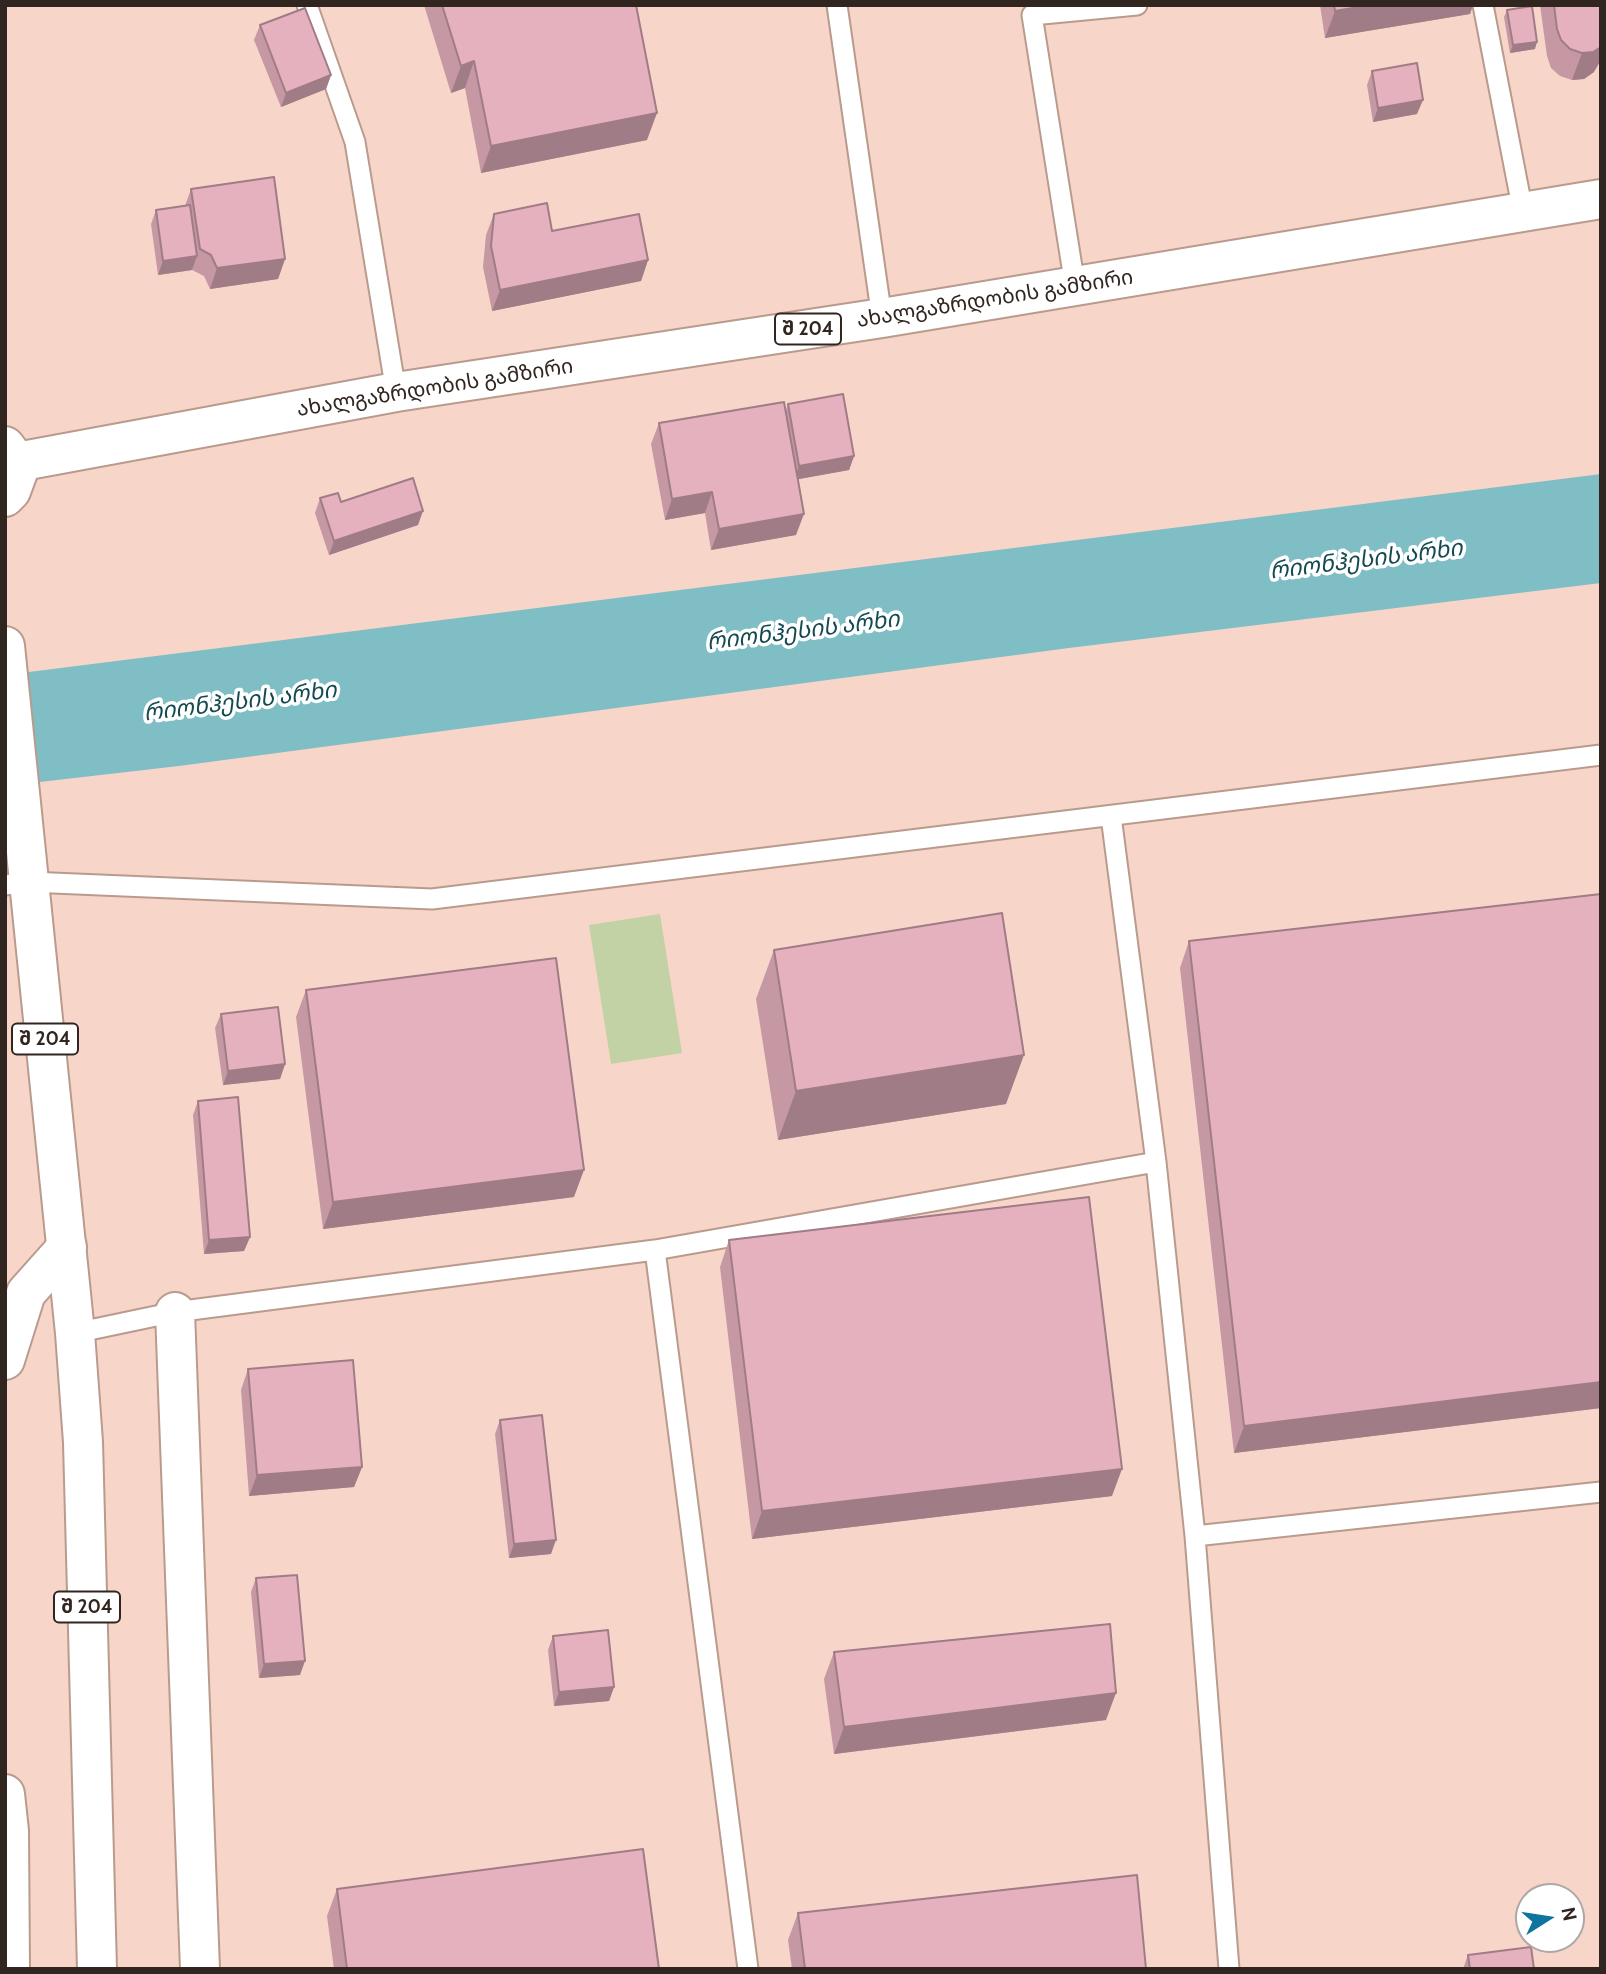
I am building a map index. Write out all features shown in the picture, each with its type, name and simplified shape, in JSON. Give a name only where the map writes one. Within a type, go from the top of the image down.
[{"type":"main road","name":"ახალგაზრდობის გამზირი","points":[[9,468],[396,392],[882,318],[1601,199]]},
{"type":"main road","name":"შ 204","points":[[5,646],[26,832],[17,883],[66,1247],[83,1441],[97,1969]]},
{"type":"main road","points":[[5,1360],[14,1295],[26,1293],[66,1247]]},
{"type":"main road","points":[[175,1312],[200,1969]]},
{"type":"main road","points":[[5,1794],[9,1831],[10,1969]]},
{"type":"lane","points":[[307,5],[355,142],[396,392]]},
{"type":"lane","points":[[838,5],[882,318]]},
{"type":"lane","points":[[1075,286],[1032,15],[1137,5]]},
{"type":"lane","points":[[1483,5],[1522,212]]},
{"type":"lane","points":[[17,883],[432,899],[1601,755]]},
{"type":"lane","points":[[1111,816],[1156,1162],[1195,1536],[1229,1969]]},
{"type":"lane","points":[[75,1333],[175,1312],[655,1250],[1156,1162]]},
{"type":"lane","points":[[655,1250],[748,1969]]},
{"type":"lane","points":[[1195,1536],[1601,1492]]},
{"type":"green space","points":[[660,914],[682,1053],[611,1064],[589,925]]},
{"type":"water","name":"რიონჰესის არხი","points":[[1601,474],[1601,583],[1069,648],[179,766],[5,786],[5,675]]},
{"type":"building","points":[[442,5],[636,5],[657,113],[491,146],[474,61],[461,66]]},
{"type":"building","points":[[1334,5],[1370,5],[1335,11]]},
{"type":"building","points":[[1554,5],[1601,5],[1601,47],[1593,52],[1582,53],[1570,49],[1561,40],[1557,29]]},
{"type":"building","points":[[1532,6],[1537,42],[1513,45],[1507,10]]},
{"type":"building","points":[[305,8],[331,75],[286,93],[260,25]]},
{"type":"building","points":[[1417,63],[1423,100],[1378,108],[1372,71]]},
{"type":"building","points":[[274,177],[285,259],[217,268],[211,255],[200,249],[191,189]]},
{"type":"building","points":[[547,203],[552,231],[639,214],[648,260],[500,290],[491,246],[494,214]]},
{"type":"building","points":[[190,205],[197,256],[163,261],[156,210]]},
{"type":"building","points":[[843,394],[854,456],[799,466],[788,404]]},
{"type":"building","points":[[784,402],[804,514],[719,529],[712,492],[672,499],[659,423]]},
{"type":"building","points":[[413,478],[423,511],[334,541],[320,498],[338,493],[341,502]]},
{"type":"building","points":[[1601,894],[1601,1382],[1244,1426],[1189,941]]},
{"type":"building","points":[[1002,913],[1024,1055],[796,1091],[774,950]]},
{"type":"building","points":[[556,958],[584,1170],[333,1202],[306,990]]},
{"type":"building","points":[[278,1007],[285,1064],[228,1071],[221,1014]]},
{"type":"building","points":[[238,1097],[250,1237],[209,1240],[198,1101]]},
{"type":"building","points":[[1089,1197],[1122,1469],[762,1511],[729,1240]]},
{"type":"building","points":[[353,1360],[362,1467],[257,1475],[248,1369]]},
{"type":"building","points":[[542,1415],[556,1540],[514,1544],[500,1420]]},
{"type":"building","points":[[297,1575],[305,1661],[264,1664],[256,1578]]},
{"type":"building","points":[[1110,1624],[1116,1693],[844,1727],[834,1652]]},
{"type":"building","points":[[608,1630],[614,1687],[559,1692],[553,1636]]},
{"type":"building","points":[[643,1849],[659,1969],[347,1969],[337,1889]]},
{"type":"building","points":[[1137,1875],[1146,1969],[805,1969],[798,1913]]},
{"type":"building","points":[[1515,1949],[1515,1953],[1532,1953],[1534,1969],[1470,1969],[1468,1955]]}]
